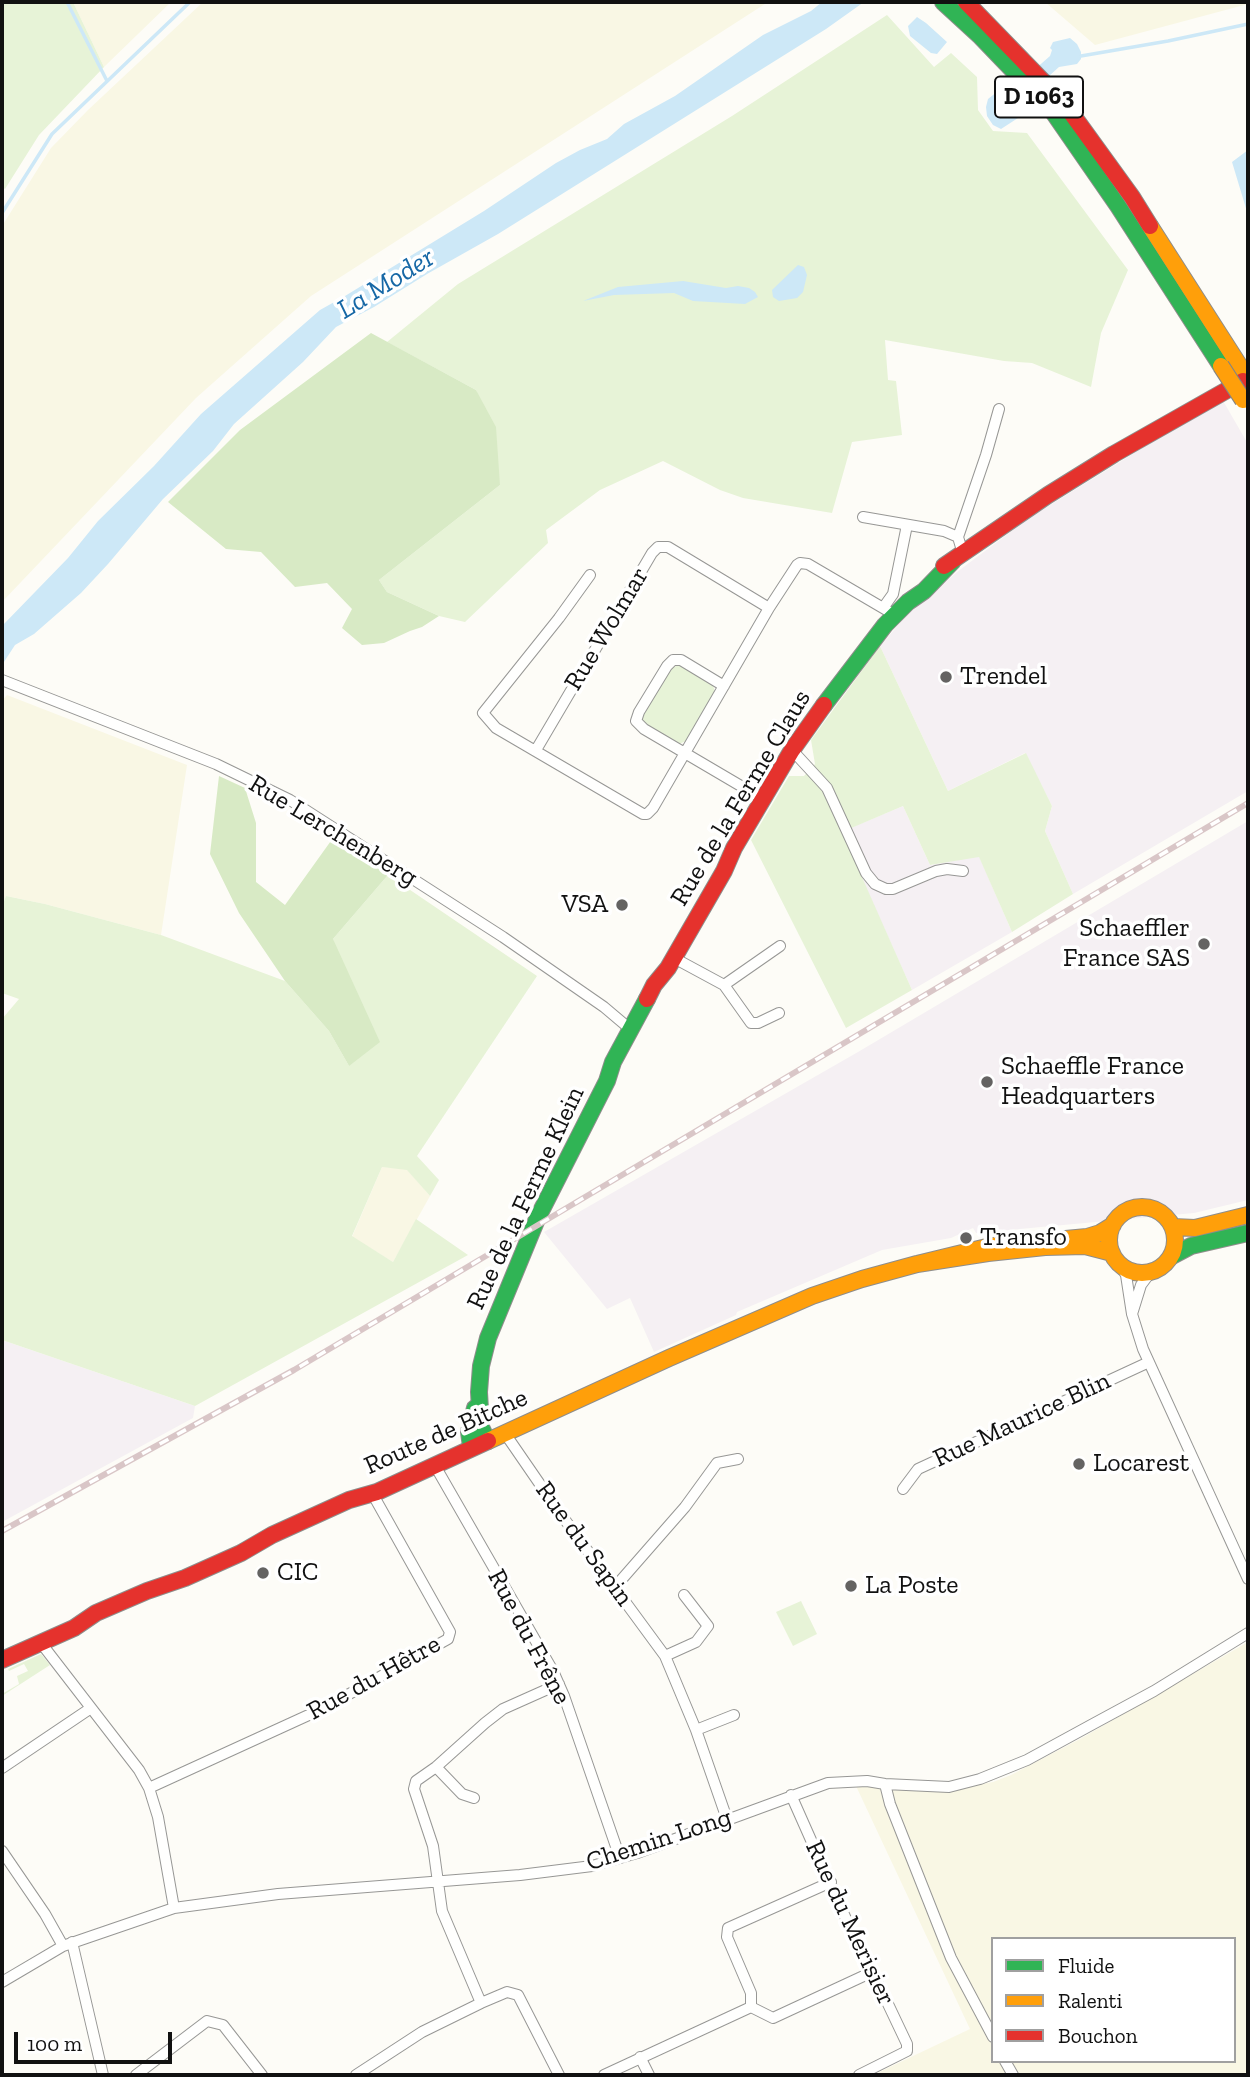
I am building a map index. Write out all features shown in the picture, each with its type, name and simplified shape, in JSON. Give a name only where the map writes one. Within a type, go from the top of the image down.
[{"type":"main road","name":"D 1063","points":[[943,2],[979,35],[1053,112],[1227,362],[1248,379]]},
{"type":"main road","name":"D 1063","points":[[966,2],[1064,103],[1132,197],[1227,362],[1246,404]]},
{"type":"main road","name":"Rue de la Ferme Claus","points":[[633,1024],[674,958],[792,750],[889,611],[924,591],[958,557],[1048,495],[1248,379]]},
{"type":"main road","name":"Rue de la Ferme Klein","points":[[479,1444],[469,1432],[488,1338],[529,1237],[609,1078],[613,1062],[633,1024]]},
{"type":"main road","points":[[1172,1256],[1175,1241],[1173,1227],[1159,1212],[1143,1207],[1126,1211],[1113,1225],[1109,1239],[1116,1259],[1138,1273],[1150,1273],[1191,1246],[1248,1233]]},
{"type":"main road","points":[[1173,1227],[1195,1228],[1248,1215]]},
{"type":"main road","name":"Route de Bitche","points":[[2,1660],[74,1628],[96,1613],[185,1578],[349,1500],[372,1493],[812,1296],[862,1279],[991,1246],[1087,1237],[1113,1225]]},
{"type":"main road","name":"Route de Bitche","points":[[916,1264],[1045,1247],[1085,1246],[1102,1249],[1116,1259]]},
{"type":"street","points":[[958,557],[958,537],[999,410]]},
{"type":"street","points":[[863,517],[944,531],[958,537]]},
{"type":"street","points":[[590,575],[483,713],[496,728],[643,814],[651,811],[793,569],[804,563],[889,611],[907,524]]},
{"type":"street","name":"Rue Wolmar","points":[[536,750],[658,547],[668,547],[769,608]]},
{"type":"street","points":[[724,686],[681,660],[673,660],[636,717],[638,724],[763,799]]},
{"type":"street","name":"Rue Lerchenberg","points":[[2,680],[216,764],[290,800],[633,1024]]},
{"type":"street","points":[[792,750],[827,788],[866,873],[875,884],[892,889],[936,871],[963,871]]},
{"type":"street","points":[[724,985],[780,946]]},
{"type":"street","points":[[674,958],[724,985],[751,1023],[758,1023],[779,1013]]},
{"type":"street","points":[[1116,1259],[1127,1280],[1136,1330],[1149,1362],[1248,1579]]},
{"type":"street","points":[[1132,1314],[1141,1285],[1150,1273]]},
{"type":"street","name":"Rue Maurice Blin","points":[[903,1489],[918,1469],[1149,1362]]},
{"type":"street","name":"Rue du Sapin","points":[[504,1432],[665,1656],[696,1730],[727,1819]]},
{"type":"street","points":[[615,1587],[685,1507],[717,1463],[738,1459]]},
{"type":"street","name":"Rue du Frêne","points":[[434,1464],[559,1684],[620,1858]]},
{"type":"street","name":"Rue du Hêtre","points":[[149,1788],[324,1708],[448,1639],[450,1632],[372,1493]]},
{"type":"street","points":[[665,1656],[696,1642],[708,1626],[684,1595]]},
{"type":"street","name":"Chemin Long","points":[[2,1982],[68,1944],[174,1908],[278,1894],[520,1875],[592,1866],[828,1783],[867,1781],[949,1787],[980,1779],[1008,1769],[1154,1691],[1248,1633]]},
{"type":"street","points":[[41,1643],[139,1770],[149,1788],[158,1817],[174,1908]]},
{"type":"street","points":[[481,2003],[442,1912],[433,1846],[414,1789],[416,1782],[503,1709],[559,1684]]},
{"type":"street","points":[[2,1769],[91,1708]]},
{"type":"street","points":[[696,1730],[734,1714]]},
{"type":"street","points":[[436,1767],[462,1794],[474,1798]]},
{"type":"street","points":[[886,1784],[890,1804],[951,1958],[991,2033]]},
{"type":"street","name":"Rue du Merisier","points":[[792,1795],[870,1973],[879,1984],[907,2044],[906,2051],[859,2075]]},
{"type":"street","points":[[2,1851],[68,1944],[103,2075]]},
{"type":"street","points":[[751,2007],[751,1993],[727,1937],[728,1928],[831,1882]]},
{"type":"street","points":[[751,2007],[773,2018],[870,1973]]},
{"type":"street","points":[[356,2075],[422,2032],[507,1992],[518,1995],[559,2075]]},
{"type":"street","points":[[604,2075],[751,2007]]},
{"type":"street","points":[[136,2075],[207,2021],[223,2025],[261,2075]]},
{"type":"street","points":[[640,2057],[649,2075]]},
{"type":"shaded area","points":[[73,2],[171,2],[104,67]]},
{"type":"shaded area","points":[[203,2],[768,2],[311,296],[196,398],[2,602],[2,226],[51,148]]},
{"type":"shaded area","points":[[1045,2],[1248,2],[1248,4],[1095,45]]},
{"type":"shaded area","points":[[1222,399],[1248,444],[1248,791],[1073,894],[1045,831],[1052,806],[1025,753],[948,791],[880,646],[907,615],[957,572],[1029,518]]},
{"type":"shaded area","points":[[7,695],[187,765],[161,935],[6,896],[2,906],[2,701]]},
{"type":"shaded area","points":[[903,806],[930,865],[979,856],[1012,932],[912,990],[841,832]]},
{"type":"shaded area","points":[[1248,821],[1248,1200],[1194,1213],[976,1233],[973,1228],[951,1238],[882,1250],[737,1312],[736,1315],[654,1352],[630,1298],[607,1309],[544,1232],[858,1052]]},
{"type":"shaded area","points":[[382,1167],[407,1169],[430,1196],[393,1262],[352,1237]]},
{"type":"shaded area","points":[[2,1340],[195,1406],[193,1418],[2,1522]]},
{"type":"shaded area","points":[[1248,1642],[1248,2075],[873,2075],[970,2029],[856,1786],[886,1780],[948,1790],[993,1782],[1080,1739]]},
{"type":"green space","points":[[2,2],[73,2],[104,67],[39,135],[5,189],[2,187]]},
{"type":"green space","points":[[887,15],[934,67],[951,53],[977,77],[978,110],[993,131],[1027,133],[1128,270],[1101,333],[1091,387],[1032,363],[1004,361],[885,340],[888,380],[896,381],[902,435],[852,442],[832,513],[743,498],[720,490],[663,461],[600,490],[546,530],[548,543],[465,622],[439,616],[387,592],[379,580],[500,485],[476,390],[387,342],[458,284],[732,116]]},
{"type":"green space","points":[[371,333],[476,390],[496,427],[500,485],[379,580],[387,592],[439,616],[422,627],[384,643],[362,645],[342,628],[352,609],[327,583],[295,587],[261,552],[226,549],[168,502],[240,430]]},
{"type":"green space","points":[[880,646],[948,791],[1026,753],[1052,806],[1045,831],[1073,894],[1012,932],[979,857],[930,865],[903,806],[842,832],[912,990],[846,1028],[751,840],[789,776],[804,776],[815,764],[811,740]]},
{"type":"green space","points":[[679,665],[713,685],[715,692],[686,741],[679,744],[644,723],[642,715],[671,668]]},
{"type":"green space","points":[[219,776],[245,788],[256,823],[256,882],[285,905],[333,838],[388,875],[333,939],[380,1042],[349,1066],[329,1031],[285,981],[239,913],[210,854]]},
{"type":"green space","points":[[388,875],[537,976],[417,1156],[439,1180],[430,1196],[407,1170],[382,1167],[352,1236],[393,1262],[416,1219],[468,1255],[195,1406],[2,1340],[2,1019],[19,999],[2,993],[2,906],[6,896],[161,935],[285,981],[329,1031],[349,1066],[333,939]]},
{"type":"green space","points":[[801,1601],[817,1634],[793,1646],[776,1612]]},
{"type":"green space","points":[[41,1654],[50,1665],[2,1696],[19,1684],[17,1676],[28,1671],[24,1664],[9,1671],[8,1669]]},
{"type":"water","name":"La Moder","points":[[822,2],[864,2],[826,29],[498,234],[336,327],[303,362],[234,424],[213,451],[163,499],[81,593],[34,634],[15,645],[2,665],[2,626],[201,414],[320,310],[484,211],[556,163],[607,139],[624,124],[675,96],[763,35],[811,11]]},
{"type":"water","points":[[917,17],[947,42],[937,54],[931,53],[910,36],[908,26]]},
{"type":"water","points":[[1070,38],[1081,52],[1081,59],[1077,64],[1059,67],[1019,103],[1016,110],[1018,118],[1001,129],[993,125],[987,116],[988,99],[998,91],[1001,94],[1009,92],[1050,56],[1053,42]]},
{"type":"water","points":[[1248,150],[1248,215],[1232,162]]},
{"type":"water","points":[[798,265],[804,267],[807,275],[803,292],[797,298],[779,301],[773,297],[772,290]]},
{"type":"water","points":[[683,281],[726,288],[749,288],[758,297],[745,304],[693,301],[674,293],[614,295],[583,301],[618,287]]},
{"type":"waterway","points":[[67,2],[107,81]]},
{"type":"waterway","points":[[2,213],[52,134],[190,2]]},
{"type":"waterway","points":[[1081,56],[1248,24]]},
{"type":"railway","points":[[2,1531],[294,1370],[1248,803]]},
{"type":"traffic: fast","points":[[943,2],[979,35],[1053,112],[1118,206],[1221,366]]},
{"type":"traffic: fast","points":[[824,705],[885,625],[953,561]]},
{"type":"traffic: fast","points":[[487,1440],[481,1427],[479,1392],[481,1366],[488,1338],[537,1219],[607,1081],[613,1062],[647,999]]},
{"type":"traffic: fast","points":[[1172,1256],[1191,1246],[1248,1233]]},
{"type":"traffic: fast","points":[[471,1447],[469,1432],[475,1408]]},
{"type":"traffic: slow","points":[[1150,226],[1248,379]]},
{"type":"traffic: slow","points":[[1221,366],[1243,400]]},
{"type":"traffic: slow","points":[[1142,1207],[1155,1209],[1170,1222],[1175,1240],[1173,1253],[1160,1268],[1142,1273],[1129,1271],[1114,1258],[1109,1240],[1111,1227],[1124,1212],[1142,1207]]},
{"type":"traffic: slow","points":[[1173,1227],[1195,1228],[1248,1215]]},
{"type":"traffic: slow","points":[[1112,1253],[1085,1246],[1045,1247],[917,1264],[991,1246],[1087,1237],[1113,1225]]},
{"type":"traffic: slow","points":[[488,1441],[812,1296],[917,1264]]},
{"type":"traffic: jam","points":[[966,2],[1064,103],[1150,226]]},
{"type":"traffic: jam","points":[[944,566],[1114,454],[1243,381]]},
{"type":"traffic: jam","points":[[647,999],[668,968],[792,750],[824,705]]},
{"type":"traffic: jam","points":[[2,1660],[74,1628],[96,1613],[185,1578],[349,1500],[377,1492],[488,1441]]},
{"type":"place","name":"Trendel","points":[[946,677]]},
{"type":"place","name":"VSA","points":[[622,905]]},
{"type":"place","name":"Schaeffler France SAS","points":[[1204,944]]},
{"type":"place","name":"Schaeffle France Headquarters","points":[[987,1082]]},
{"type":"place","name":"Transfo","points":[[966,1238]]},
{"type":"place","name":"Locarest","points":[[1079,1464]]},
{"type":"place","name":"CIC","points":[[263,1573]]},
{"type":"place","name":"La Poste","points":[[851,1586]]}]
